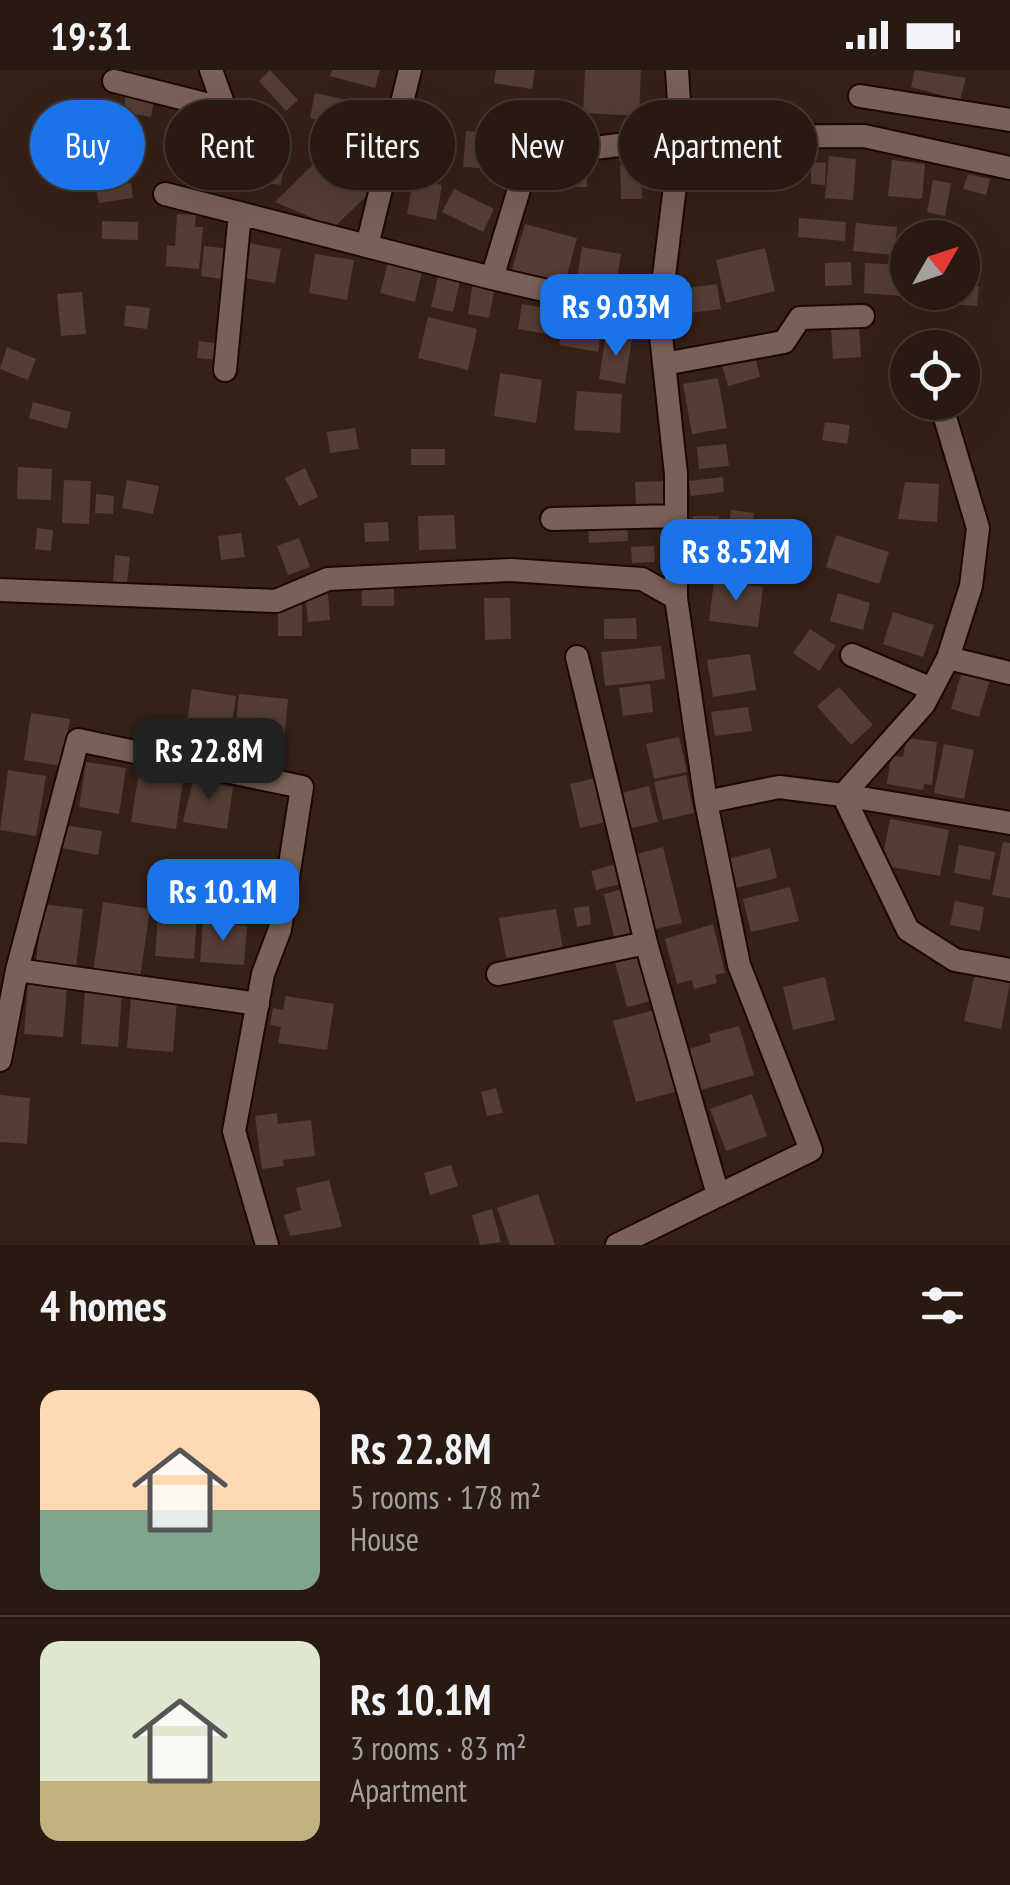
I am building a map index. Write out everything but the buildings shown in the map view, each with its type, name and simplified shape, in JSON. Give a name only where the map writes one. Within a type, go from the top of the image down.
[{"type":"street","points":[[114,82],[224,108],[211,70]]},
{"type":"street","points":[[367,246],[410,70]]},
{"type":"street","points":[[677,70],[679,100]]},
{"type":"street","points":[[860,96],[1010,120]]},
{"type":"street","points":[[817,136],[864,136],[1010,168]]},
{"type":"street","points":[[492,278],[520,186],[540,155],[619,145]]},
{"type":"street","points":[[617,1245],[811,1150],[739,966],[706,802],[676,598],[676,516],[659,316],[674,190]]},
{"type":"street","points":[[165,194],[492,278],[659,316]]},
{"type":"street","points":[[225,370],[240,213]]},
{"type":"street","points":[[664,364],[784,342],[800,318],[863,316]]},
{"type":"street","points":[[843,795],[924,704],[948,658],[971,586],[978,528],[946,420]]},
{"type":"street","points":[[552,520],[676,516]]},
{"type":"street","points":[[0,590],[276,601],[328,579],[511,570],[642,579],[676,598]]},
{"type":"street","points":[[852,655],[932,688]]},
{"type":"street","points":[[577,657],[646,943],[718,1195]]},
{"type":"street","points":[[948,658],[1010,673]]},
{"type":"street","points":[[0,1060],[17,970],[78,740],[302,787],[280,929],[258,1004],[234,1131],[267,1245]]},
{"type":"street","points":[[706,802],[779,787],[1010,823]]},
{"type":"street","points":[[843,795],[908,930],[955,960],[1010,970]]},
{"type":"street","points":[[498,974],[646,943]]},
{"type":"street","points":[[17,970],[258,1004]]}]
